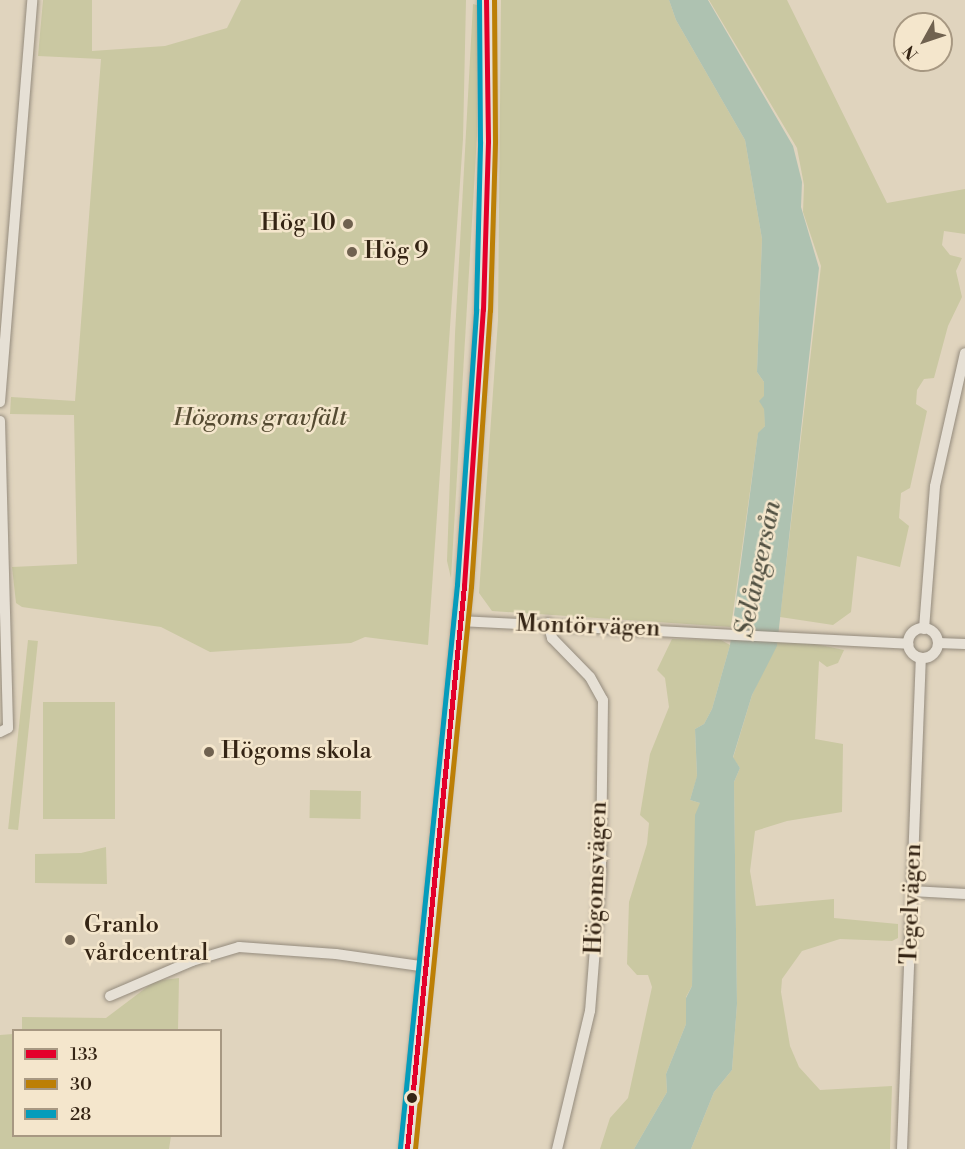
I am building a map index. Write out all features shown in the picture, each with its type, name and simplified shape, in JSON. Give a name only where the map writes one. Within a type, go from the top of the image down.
[{"type":"street","points":[[0,402],[32,0]]},
{"type":"street","points":[[407,1149],[427,967],[459,621],[483,310],[488,142],[486,0]]},
{"type":"street","points":[[924,628],[935,486],[965,353]]},
{"type":"street","points":[[0,421],[4,730]]},
{"type":"street","name":"Montörvägen","points":[[459,621],[548,623],[908,644]]},
{"type":"street","name":"Högomsvägen","points":[[548,623],[552,638],[590,677],[603,700],[601,872],[590,1011],[557,1149]]},
{"type":"street","points":[[924,628],[935,633],[938,643],[931,657],[921,658],[912,654],[908,644],[912,634],[924,628]]},
{"type":"street","points":[[938,643],[965,644]]},
{"type":"street","name":"Tegelvägen","points":[[902,1149],[921,658]]},
{"type":"street","points":[[912,891],[965,894]]},
{"type":"street","points":[[110,996],[196,960],[239,947],[326,953],[427,967]]},
{"type":"green space","name":"Högoms gravfält","points":[[43,0],[92,0],[92,51],[165,46],[227,28],[241,0],[466,0],[463,139],[428,645],[365,637],[351,643],[210,652],[161,627],[22,607],[16,603],[12,567],[77,564],[74,415],[10,414],[11,397],[75,401],[101,59],[38,56]]},
{"type":"green space","points":[[501,0],[669,0],[676,20],[745,140],[762,239],[757,372],[764,382],[765,426],[758,434],[731,627],[492,611],[479,593],[498,320]]},
{"type":"green space","points":[[709,0],[787,0],[887,203],[965,189],[965,234],[944,231],[942,245],[950,255],[962,258],[956,271],[962,297],[948,326],[934,378],[924,379],[917,390],[916,404],[927,411],[910,488],[901,493],[899,518],[909,526],[900,567],[857,556],[851,612],[833,625],[780,617],[821,266],[803,212],[804,185],[797,148]]},
{"type":"green space","points":[[473,4],[477,5],[477,136],[451,578],[447,561],[455,334]]},
{"type":"green space","points":[[672,639],[721,640],[730,645],[712,709],[704,724],[695,729],[697,777],[690,800],[700,803],[692,986],[686,997],[686,1024],[666,1074],[667,1092],[634,1149],[600,1149],[610,1118],[628,1098],[652,987],[648,975],[637,975],[627,964],[629,902],[647,844],[649,823],[640,815],[650,754],[669,707],[665,678],[657,670]]},
{"type":"green space","points":[[28,640],[38,641],[18,830],[8,829]]},
{"type":"green space","points":[[777,642],[806,642],[844,650],[838,663],[827,667],[819,661],[815,739],[843,744],[842,812],[787,821],[755,831],[750,871],[756,906],[834,899],[834,918],[898,924],[898,938],[892,941],[840,939],[802,951],[782,979],[781,992],[790,1046],[799,1067],[820,1090],[892,1086],[890,1149],[691,1149],[714,1092],[732,1070],[737,1004],[734,782],[740,768],[733,758],[752,695]]},
{"type":"green space","points":[[43,702],[115,702],[115,819],[43,819]]},
{"type":"green space","points":[[310,790],[361,791],[361,819],[310,818]]},
{"type":"green space","points":[[106,847],[107,884],[35,883],[35,854],[81,853]]},
{"type":"green space","points":[[179,978],[178,1029],[22,1029],[22,1017],[106,1018],[155,981]]},
{"type":"green space","points":[[12,1034],[12,1137],[171,1137],[169,1149],[0,1149],[0,1035]]},
{"type":"water","name":"Selångersån","points":[[669,0],[708,0],[793,146],[802,182],[801,207],[819,268],[777,646],[752,695],[733,757],[740,768],[734,782],[737,1004],[732,1070],[714,1092],[691,1149],[634,1149],[667,1092],[666,1074],[686,1024],[686,998],[692,986],[695,815],[700,803],[690,800],[697,776],[695,729],[704,724],[712,709],[730,645],[758,433],[765,426],[764,409],[759,401],[764,396],[764,382],[757,372],[762,239],[745,140],[676,20]]},
{"type":"transit line","name":"28","points":[[400,1148],[457,585],[476,310],[480,142],[479,0]]},
{"type":"transit line","name":"133","points":[[407,1149],[464,586],[483,310],[488,142],[486,0]]},
{"type":"transit line","name":"30","points":[[415,1149],[471,587],[490,311],[495,142],[494,0]]},
{"type":"place","name":"Hög 10","points":[[348,224]]},
{"type":"place","name":"Hög 9","points":[[352,252]]},
{"type":"place","name":"Högoms skola","points":[[209,752]]},
{"type":"place","name":"Granlo vårdcentral","points":[[70,940]]}]
